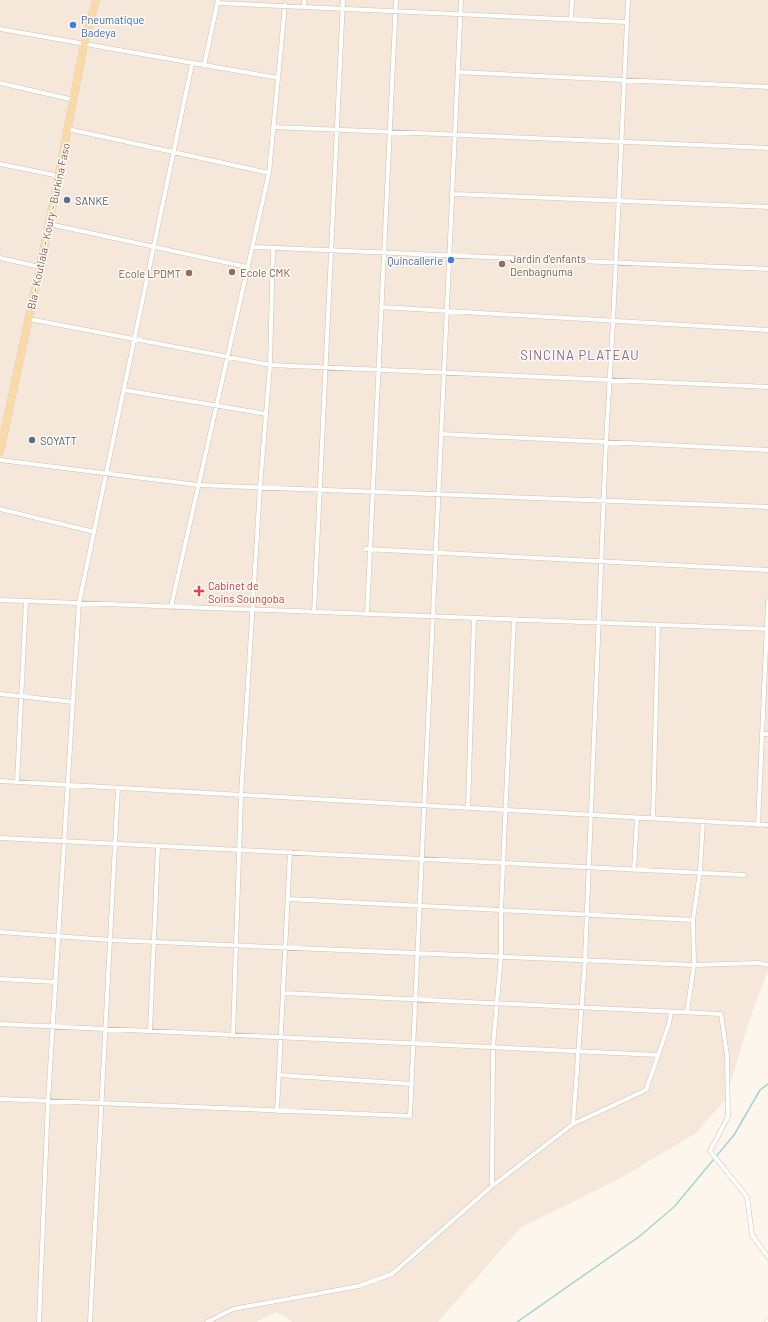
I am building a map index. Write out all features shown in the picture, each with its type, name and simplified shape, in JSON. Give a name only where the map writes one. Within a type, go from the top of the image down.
[{"type":"main road","name":"Bla - Koutiala - Koury - Burkina Faso","points":[[0,452],[40,268],[84,46],[96,0]]},
{"type":"street","points":[[304,0],[304,6]]},
{"type":"street","points":[[314,612],[343,0]]},
{"type":"street","points":[[367,614],[368,549],[373,492],[396,0]]},
{"type":"street","points":[[0,1099],[410,1116],[461,0]]},
{"type":"street","points":[[571,19],[572,0]]},
{"type":"street","points":[[573,1124],[585,960],[606,442],[614,322],[615,263],[628,0]]},
{"type":"street","points":[[204,66],[218,1],[626,22]]},
{"type":"street","points":[[171,607],[268,173],[285,5]]},
{"type":"street","points":[[0,29],[84,46],[278,78]]},
{"type":"street","points":[[39,1322],[48,1101],[79,603],[192,64]]},
{"type":"street","points":[[458,72],[768,87]]},
{"type":"street","points":[[0,83],[74,100]]},
{"type":"street","points":[[273,127],[768,148]]},
{"type":"street","points":[[68,129],[268,173]]},
{"type":"street","points":[[0,164],[59,176]]},
{"type":"street","points":[[453,194],[768,207]]},
{"type":"street","points":[[49,224],[247,267]]},
{"type":"street","points":[[252,247],[768,269]]},
{"type":"street","points":[[234,1035],[241,795],[260,488],[270,365],[273,248]]},
{"type":"street","points":[[0,258],[40,268]]},
{"type":"street","points":[[382,307],[768,330]]},
{"type":"street","points":[[29,319],[270,365],[768,387]]},
{"type":"street","points":[[124,390],[266,414]]},
{"type":"street","points":[[0,418],[8,420]]},
{"type":"street","points":[[441,434],[768,450]]},
{"type":"street","points":[[0,460],[198,485],[768,507]]},
{"type":"street","points":[[0,508],[94,532]]},
{"type":"street","points":[[368,549],[768,570]]},
{"type":"street","points":[[0,600],[767,629]]},
{"type":"street","points":[[17,782],[26,601]]},
{"type":"street","points":[[758,824],[762,734],[766,688],[768,602]]},
{"type":"street","points":[[468,808],[474,618]]},
{"type":"street","points":[[492,1186],[494,1047],[500,956],[514,620]]},
{"type":"street","points":[[653,818],[658,625]]},
{"type":"street","points":[[0,694],[73,702]]},
{"type":"street","points":[[762,734],[768,734]]},
{"type":"street","points":[[0,781],[768,825]]},
{"type":"street","points":[[90,1322],[118,788]]},
{"type":"street","points":[[634,870],[637,818]]},
{"type":"street","points":[[687,1012],[694,965],[693,920],[700,872],[703,821]]},
{"type":"street","points":[[0,838],[744,875]]},
{"type":"street","points":[[150,1031],[158,846]]},
{"type":"street","points":[[277,1111],[290,852]]},
{"type":"street","points":[[288,899],[693,920]]},
{"type":"street","points":[[0,932],[154,942],[694,965],[758,963],[768,966]]},
{"type":"street","points":[[0,979],[56,982]]},
{"type":"street","points":[[283,993],[721,1014],[727,1055],[728,1117],[710,1151],[746,1197],[752,1235],[768,1257]]},
{"type":"street","points":[[208,1322],[233,1309],[359,1286],[392,1274],[492,1186],[573,1124],[646,1090],[670,1024],[671,1012]]},
{"type":"street","points":[[0,1024],[281,1037],[414,1045],[579,1050],[658,1055]]},
{"type":"street","points":[[279,1075],[412,1084]]},
{"type":"shaded area","points":[[0,0],[768,0],[768,971],[752,1012],[725,1100],[696,1133],[619,1179],[520,1228],[438,1322],[293,1322],[276,1312],[256,1322],[0,1322]]},
{"type":"waterway","points":[[517,1322],[640,1236],[674,1207],[734,1135],[760,1090],[768,1084]]},
{"type":"place","name":"Pneumatique Badeya","points":[[73,25]]},
{"type":"place","name":"SANKE","points":[[67,200]]},
{"type":"place","name":"Quincallerie","points":[[451,260]]},
{"type":"place","name":"Jardin d'enfants Denbagnuma","points":[[502,264]]},
{"type":"place","name":"Ecole CMK","points":[[232,272]]},
{"type":"place","name":"Ecole LPDMT","points":[[189,273]]},
{"type":"place","name":"SOYATT","points":[[32,440]]},
{"type":"place","name":"Cabinet de Soins Soungoba","points":[[199,591]]},
{"type":"district","name":"SINCINA PLATEAU","points":[[580,355]]}]
